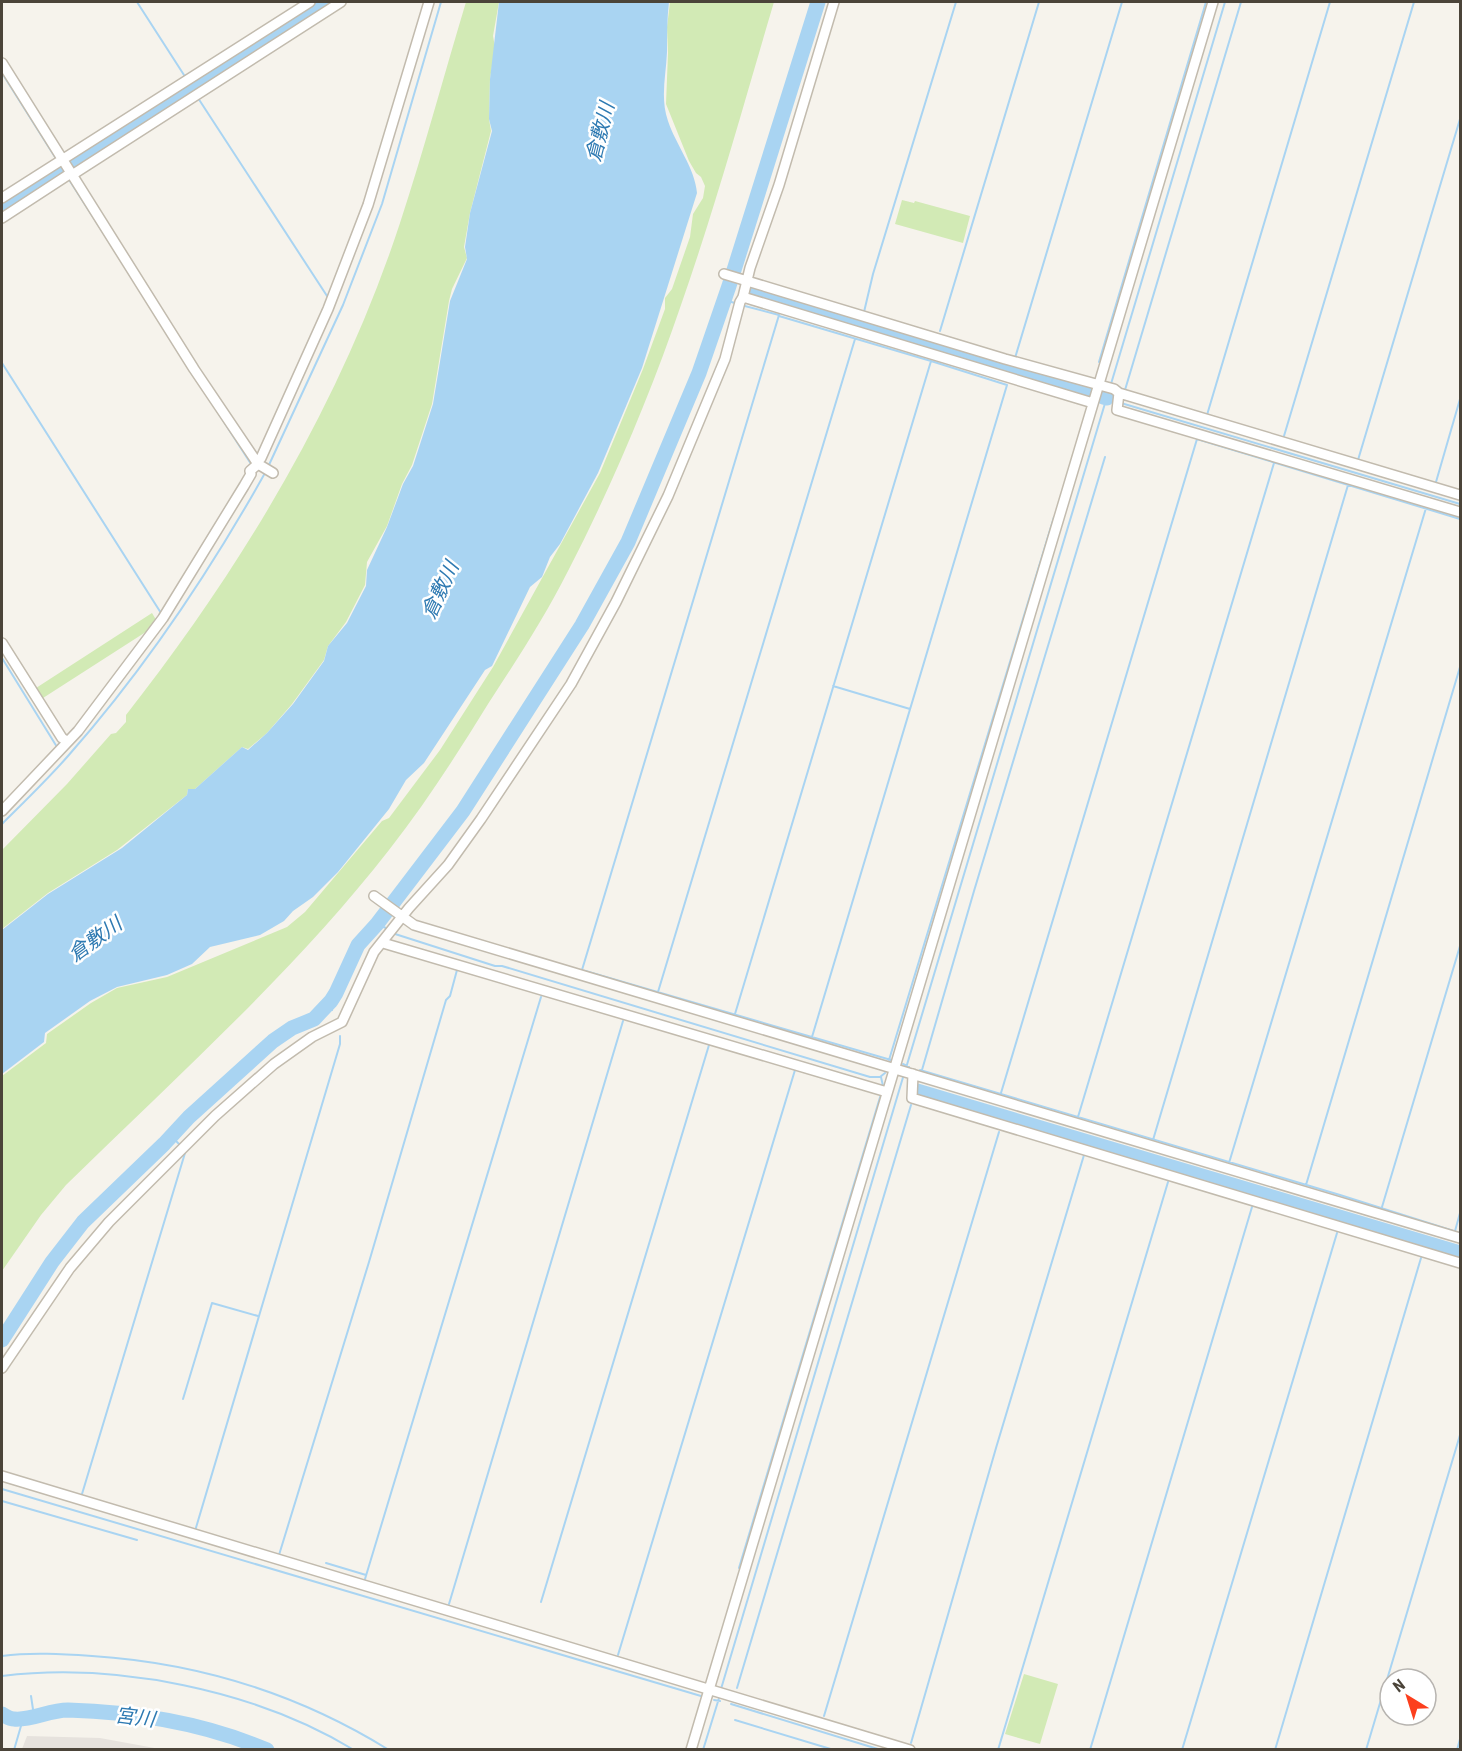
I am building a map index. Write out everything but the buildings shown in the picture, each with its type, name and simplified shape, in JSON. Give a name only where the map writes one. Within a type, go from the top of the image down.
[{"type":"street","points":[[2,218],[197,85],[310,2]]},
{"type":"street","points":[[2,811],[78,731],[165,616],[244,486],[261,468],[261,458],[328,309],[364,214],[429,2]]},
{"type":"street","points":[[2,1368],[70,1268],[109,1222],[215,1116],[274,1064],[312,1037],[342,1022],[374,952],[401,916],[448,865],[571,684],[605,623],[668,495],[715,385],[725,359],[740,302],[743,280],[779,185],[834,2]]},
{"type":"street","points":[[691,1749],[717,1690],[887,1092],[904,1071],[1093,403],[1109,388],[1213,2]]},
{"type":"street","points":[[2,198],[68,171],[197,85],[334,4]]},
{"type":"street","points":[[2,63],[194,369],[261,468]]},
{"type":"street","points":[[724,274],[1461,495]]},
{"type":"street","points":[[740,302],[1093,403]]},
{"type":"street","points":[[1109,388],[1117,410],[1461,512]]},
{"type":"street","points":[[2,642],[62,738],[63,748]]},
{"type":"street","points":[[378,898],[414,925],[1461,1238]]},
{"type":"street","points":[[388,936],[887,1092]]},
{"type":"street","points":[[904,1071],[912,1098],[1461,1263]]},
{"type":"street","points":[[2,1476],[910,1749]]},
{"type":"shaded area","points":[[27,1736],[100,1738],[160,1749],[22,1749]]},
{"type":"green space","points":[[466,2],[499,2],[493,36],[495,47],[490,79],[491,131],[470,213],[464,247],[467,258],[452,289],[449,301],[432,404],[412,465],[402,484],[387,526],[367,562],[365,585],[346,622],[328,646],[324,660],[292,704],[267,733],[248,749],[242,747],[195,789],[188,789],[187,795],[117,850],[48,893],[2,929],[2,850],[67,784],[111,734],[116,733],[126,722],[126,715],[169,659],[248,542],[318,419],[349,355],[400,223]]},
{"type":"green space","points":[[670,2],[774,2],[718,192],[669,338],[615,474],[559,588],[530,639],[441,778],[389,850],[314,939],[274,981],[66,1185],[41,1215],[2,1271],[2,1076],[46,1043],[47,1034],[117,988],[167,977],[287,927],[305,912],[382,821],[389,818],[440,750],[493,667],[600,473],[665,309],[665,298],[672,289],[690,237],[693,214],[703,198],[705,186],[689,161],[666,104],[667,27]]},
{"type":"green space","points":[[902,200],[914,203],[915,201],[970,216],[963,243],[895,224]]},
{"type":"green space","points":[[152,613],[158,623],[152,628],[43,698],[36,688]]},
{"type":"green space","points":[[1024,1674],[1058,1684],[1040,1744],[1005,1734]]},
{"type":"water","name":"倉敷川","points":[[499,2],[669,2],[664,104],[671,130],[693,175],[697,193],[642,368],[598,473],[560,544],[550,557],[542,577],[530,587],[492,666],[485,670],[424,763],[406,780],[389,809],[338,872],[284,921],[260,935],[210,947],[192,964],[167,975],[117,987],[90,1001],[45,1033],[44,1042],[2,1074],[2,930],[48,894],[122,848],[187,795],[188,789],[195,789],[242,747],[248,750],[267,733],[293,704],[324,661],[328,646],[347,623],[366,586],[367,570],[387,527],[403,484],[413,466],[433,404],[450,301],[467,259],[465,247],[470,213],[492,131],[489,119],[490,79]]},
{"type":"waterway","points":[[137,2],[184,75]]},
{"type":"waterway","points":[[2,211],[329,2]]},
{"type":"waterway","points":[[268,467],[343,305],[382,204],[441,2]]},
{"type":"waterway","points":[[2,1340],[52,1262],[83,1222],[189,1117],[273,1041],[292,1028],[314,1019],[331,1001],[358,945],[377,924],[463,811],[582,625],[628,542],[699,373],[729,286],[818,2]]},
{"type":"waterway","points":[[864,312],[873,274],[956,2]]},
{"type":"waterway","points":[[940,331],[1039,2]]},
{"type":"waterway","points":[[1015,358],[1122,2]]},
{"type":"waterway","points":[[1099,362],[1206,2]]},
{"type":"waterway","points":[[1111,384],[1225,2]]},
{"type":"waterway","points":[[1125,390],[1241,2]]},
{"type":"waterway","points":[[1207,415],[1330,2]]},
{"type":"waterway","points":[[1284,436],[1414,2]]},
{"type":"waterway","points":[[2,73],[55,157]]},
{"type":"waterway","points":[[191,86],[194,91]]},
{"type":"waterway","points":[[198,98],[329,299]]},
{"type":"waterway","points":[[1358,460],[1460,119]]},
{"type":"waterway","points":[[68,178],[122,262]]},
{"type":"waterway","points":[[749,292],[1091,393]]},
{"type":"waterway","points":[[724,300],[735,303]]},
{"type":"waterway","points":[[741,305],[779,315],[582,970],[891,1060]]},
{"type":"waterway","points":[[735,1014],[931,361],[779,316]]},
{"type":"waterway","points":[[658,992],[855,339]]},
{"type":"waterway","points":[[812,1037],[1007,385],[931,361]]},
{"type":"waterway","points":[[2,363],[161,613]]},
{"type":"waterway","points":[[1011,370],[1012,366]]},
{"type":"waterway","points":[[1088,393],[1089,389]]},
{"type":"waterway","points":[[906,1068],[1109,390]]},
{"type":"waterway","points":[[1103,397],[1107,398]]},
{"type":"waterway","points":[[1436,482],[1460,399]]},
{"type":"waterway","points":[[1121,403],[1460,504]]},
{"type":"waterway","points":[[217,411],[253,467]]},
{"type":"waterway","points":[[1001,1093],[1197,439],[1460,519]]},
{"type":"waterway","points":[[922,1070],[1105,457]]},
{"type":"waterway","points":[[1078,1117],[1274,463]]},
{"type":"waterway","points":[[2,824],[68,756],[123,690],[198,584],[265,473]]},
{"type":"waterway","points":[[1153,1140],[1348,485]]},
{"type":"waterway","points":[[1229,1163],[1426,508]]},
{"type":"waterway","points":[[889,1060],[1054,517]]},
{"type":"waterway","points":[[2,658],[57,747]]},
{"type":"waterway","points":[[1306,1185],[1460,667]]},
{"type":"waterway","points":[[833,686],[910,709]]},
{"type":"waterway","points":[[377,924],[388,929]]},
{"type":"waterway","points":[[392,933],[495,966],[502,966],[870,1077],[880,1077],[885,1073]]},
{"type":"waterway","points":[[1382,1207],[1460,946]]},
{"type":"waterway","points":[[279,1555],[457,970]]},
{"type":"waterway","points":[[365,1579],[541,997]]},
{"type":"waterway","points":[[327,1005],[332,1010]]},
{"type":"waterway","points":[[449,1604],[623,1021]]},
{"type":"waterway","points":[[195,1531],[340,1044],[340,1036]]},
{"type":"waterway","points":[[541,1602],[709,1045]]},
{"type":"waterway","points":[[903,1064],[909,1067]]},
{"type":"waterway","points":[[618,1655],[795,1070]]},
{"type":"waterway","points":[[920,1070],[1460,1233]]},
{"type":"waterway","points":[[721,1689],[904,1074]]},
{"type":"waterway","points":[[881,1077],[883,1086]]},
{"type":"waterway","points":[[917,1091],[1460,1253]]},
{"type":"waterway","points":[[739,1568],[881,1094]]},
{"type":"waterway","points":[[737,1688],[911,1105]]},
{"type":"waterway","points":[[824,1716],[999,1132]]},
{"type":"waterway","points":[[171,1136],[179,1144]]},
{"type":"waterway","points":[[82,1494],[185,1153]]},
{"type":"waterway","points":[[911,1743],[1084,1155]]},
{"type":"waterway","points":[[998,1750],[1168,1182]]},
{"type":"waterway","points":[[1090,1750],[1252,1207]]},
{"type":"waterway","points":[[1455,1231],[1460,1213]]},
{"type":"waterway","points":[[1182,1750],[1337,1233]]},
{"type":"waterway","points":[[1275,1750],[1421,1258]]},
{"type":"waterway","points":[[183,1399],[212,1303],[258,1316]]},
{"type":"waterway","points":[[1366,1750],[1460,1435]]},
{"type":"waterway","points":[[2,1489],[701,1696]]},
{"type":"waterway","points":[[2,1501],[137,1540]]},
{"type":"waterway","points":[[326,1563],[366,1575]]},
{"type":"waterway","points":[[2,1656],[36,1654],[92,1656],[132,1660],[209,1674],[246,1684],[319,1712],[389,1750]]},
{"type":"waterway","points":[[2,1676],[91,1673],[137,1677],[184,1685],[273,1711],[315,1729],[354,1750]]},
{"type":"waterway","points":[[703,1750],[720,1695]]},
{"type":"waterway","points":[[31,1696],[34,1716]]},
{"type":"waterway","points":[[714,1700],[720,1701]]},
{"type":"waterway","points":[[731,1704],[881,1750]]},
{"type":"waterway","name":"宮川","points":[[2,1714],[20,1719],[68,1710],[144,1716],[194,1726],[267,1750]]},
{"type":"waterway","points":[[14,1750],[23,1719]]},
{"type":"waterway","points":[[735,1720],[834,1750]]},
{"type":"waterway","points":[[1457,1750],[1460,1739]]},
{"type":"waterway","points":[[175,1749],[180,1750]]}]
